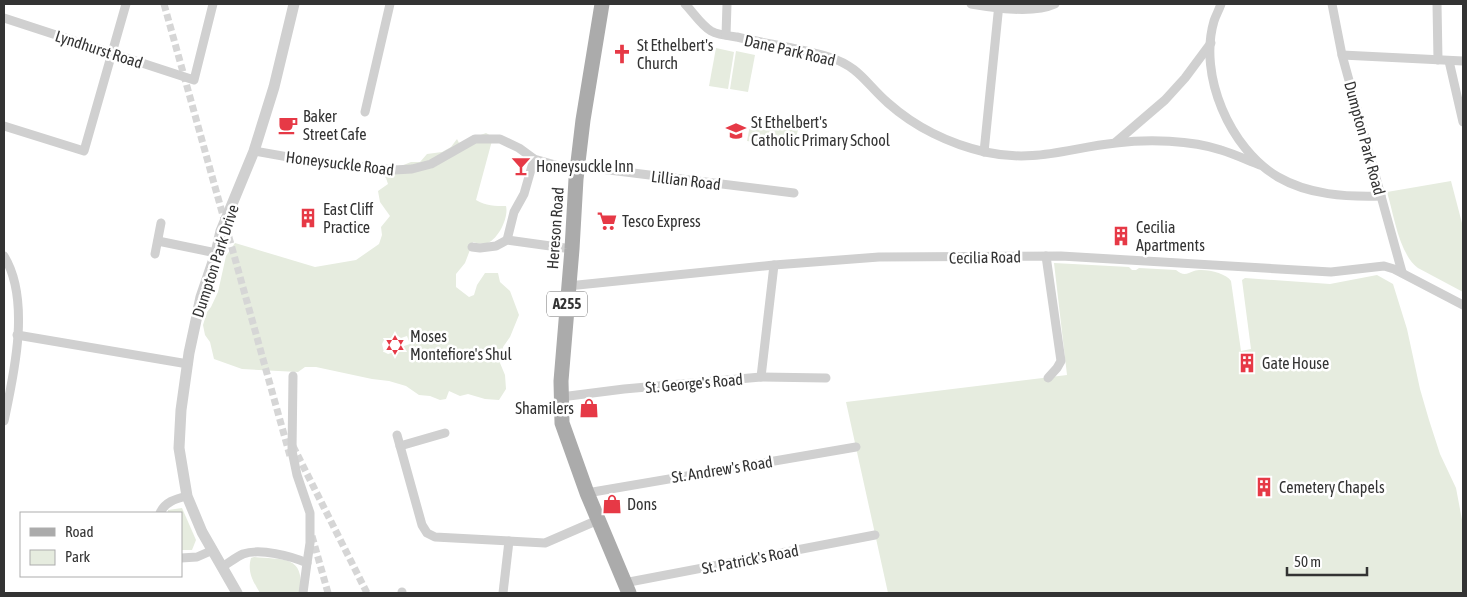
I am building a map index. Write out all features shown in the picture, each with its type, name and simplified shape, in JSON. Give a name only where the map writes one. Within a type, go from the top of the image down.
[{"type":"main road","name":"Hereson Road","points":[[602,4],[584,112],[578,166],[561,382],[562,423],[587,493],[626,588]]},
{"type":"street","points":[[4,126],[84,151],[126,4]]},
{"type":"street","name":"Lyndhurst Road","points":[[4,18],[194,80],[213,4]]},
{"type":"street","name":"Dumpton Park Drive","points":[[237,593],[194,518],[186,496],[181,464],[180,428],[188,364],[201,297],[222,231],[254,151],[274,87],[294,4]]},
{"type":"street","points":[[365,112],[390,4]]},
{"type":"street","name":"Dane Park Road","points":[[685,4],[712,32],[811,52],[845,63],[857,70],[887,102],[919,126],[963,146],[984,152],[1010,157],[1034,156],[1070,152],[1116,142],[1154,141],[1186,143],[1219,149],[1260,165]]},
{"type":"street","points":[[726,35],[727,4]]},
{"type":"street","points":[[971,4],[1047,8],[1054,4]]},
{"type":"street","points":[[1221,4],[1214,22],[1211,43],[1212,75],[1217,96],[1226,117],[1242,145],[1260,165],[1278,177],[1298,186],[1320,193],[1360,197],[1381,196]]},
{"type":"street","name":"Dumpton Park Road","points":[[1332,4],[1342,55],[1402,272]]},
{"type":"street","points":[[1437,4],[1438,60]]},
{"type":"street","points":[[984,152],[999,6]]},
{"type":"street","points":[[1116,142],[1165,100],[1185,78],[1211,43]]},
{"type":"street","points":[[1342,55],[1463,61]]},
{"type":"street","points":[[1449,61],[1463,122]]},
{"type":"street","name":"Honeysuckle Road","points":[[254,151],[322,163],[394,170],[412,169],[430,164],[475,139],[500,139],[519,148],[534,159],[559,166],[578,166]]},
{"type":"street","points":[[506,240],[514,212],[524,194],[534,159]]},
{"type":"street","name":"Lillian Road","points":[[578,166],[794,193]]},
{"type":"street","points":[[155,254],[161,223]]},
{"type":"street","points":[[472,247],[496,246],[506,240],[572,249]]},
{"type":"street","points":[[158,241],[216,253]]},
{"type":"street","points":[[4,256],[12,275],[18,303],[12,385],[4,421]]},
{"type":"street","points":[[1046,256],[1060,361],[1057,368],[1048,378]]},
{"type":"street","name":"Cecilia Road","points":[[568,286],[774,265],[879,257],[1046,256],[1110,258],[1331,272],[1384,266],[1402,272],[1463,306]]},
{"type":"street","points":[[761,377],[774,265]]},
{"type":"street","points":[[17,334],[188,364]]},
{"type":"street","points":[[294,376],[292,451],[297,475],[310,513],[310,543],[303,593]]},
{"type":"street","name":"St. George's Road","points":[[562,397],[624,389],[761,377],[826,378]]},
{"type":"street","points":[[400,446],[445,433]]},
{"type":"street","points":[[397,435],[422,525],[427,533],[435,537],[545,543],[598,520]]},
{"type":"street","name":"St. Andrew's Road","points":[[587,493],[856,447]]},
{"type":"street","points":[[160,512],[168,503],[186,496]]},
{"type":"street","name":"St. Patrick's Road","points":[[626,588],[876,535]]},
{"type":"street","points":[[503,593],[509,541]]},
{"type":"street","points":[[182,558],[197,557],[213,550]]},
{"type":"street","points":[[222,567],[244,554],[258,552],[293,557],[307,563]]},
{"type":"green space","points":[[716,48],[734,52],[728,89],[709,86]]},
{"type":"green space","points":[[736,51],[755,55],[748,92],[730,89]]},
{"type":"green space","points":[[751,120],[798,130],[793,148],[747,141]]},
{"type":"green space","points":[[486,133],[493,137],[476,200],[487,205],[506,206],[506,216],[498,234],[485,244],[473,242],[465,263],[456,274],[456,287],[469,297],[474,295],[477,285],[485,273],[498,273],[500,282],[510,291],[519,315],[510,337],[503,347],[500,363],[505,375],[506,389],[499,400],[485,399],[468,394],[460,396],[449,391],[446,399],[440,400],[430,396],[419,395],[406,386],[389,381],[316,367],[305,367],[298,372],[242,369],[214,359],[203,325],[207,312],[218,292],[226,256],[235,243],[315,267],[356,260],[379,244],[382,235],[381,227],[390,216],[380,202],[378,191],[388,184],[386,178],[379,172],[383,165],[401,166],[411,162],[420,162],[427,154],[442,152],[451,147],[457,139],[459,143]],"holes":[[[398,336],[401,338],[407,336],[410,344],[404,346],[403,349],[388,354],[384,352],[382,344],[384,340]]]},
{"type":"green space","points":[[1451,181],[1463,227],[1463,292],[1418,268],[1411,262],[1402,244],[1387,192]]},
{"type":"green space","points":[[1054,263],[1129,267],[1132,270],[1139,268],[1176,270],[1185,274],[1203,270],[1225,276],[1231,281],[1241,351],[1251,349],[1242,280],[1245,278],[1330,284],[1377,275],[1393,284],[1407,329],[1429,420],[1440,454],[1456,488],[1463,525],[1463,593],[888,593],[846,402],[1067,375]]},
{"type":"green space","points":[[182,508],[196,540],[192,550],[182,550],[182,512],[168,512],[168,510]]},
{"type":"green space","points":[[251,558],[283,560],[296,566],[301,581],[300,593],[260,593],[250,572]]},
{"type":"tunnel","points":[[164,4],[290,456]]},
{"type":"tunnel","points":[[293,446],[367,593]]},
{"type":"tunnel","points":[[312,536],[328,593]]},
{"type":"place","name":"St Ethelbert's Church","points":[[622,54]]},
{"type":"place","name":"Baker Street Cafe","points":[[288,125]]},
{"type":"place","name":"St Ethelbert's Catholic Primary School","points":[[736,131]]},
{"type":"place","name":"Honeysuckle Inn","points":[[521,166]]},
{"type":"place","name":"East Cliff Practice","points":[[308,218]]},
{"type":"place","name":"Tesco Express","points":[[607,221]]},
{"type":"place","name":"Cecilia Apartments","points":[[1121,236]]},
{"type":"place","name":"Moses Montefiore's Shul","points":[[395,345]]},
{"type":"place","name":"Gate House","points":[[1247,363]]},
{"type":"place","name":"Shamilers","points":[[589,408]]},
{"type":"place","name":"Cemetery Chapels","points":[[1264,487]]},
{"type":"place","name":"Dons","points":[[612,504]]}]
